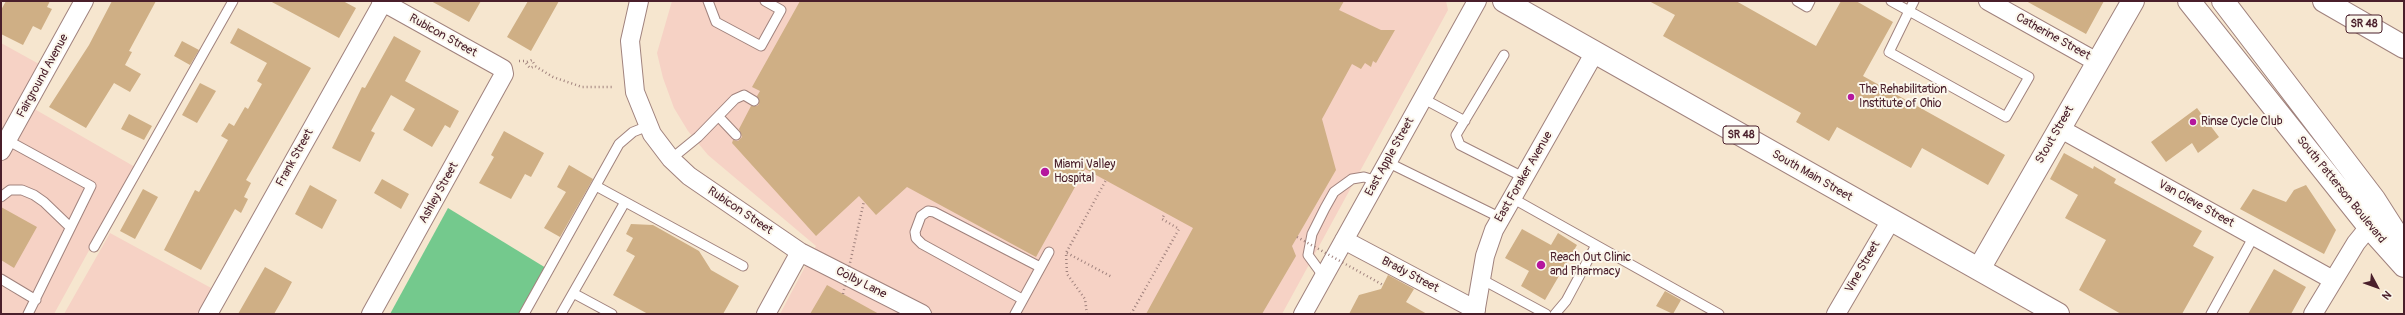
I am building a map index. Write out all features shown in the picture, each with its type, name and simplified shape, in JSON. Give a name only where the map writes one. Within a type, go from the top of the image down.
[{"type":"main road","name":"South Main Street","points":[[1504,1],[2058,314]]},
{"type":"main road","name":"Stout Street","points":[[1979,269],[2133,1]]},
{"type":"main road","name":"South Patterson Boulevard","points":[[2189,1],[2369,227],[2404,266]]},
{"type":"main road","name":"South Patterson Boulevard","points":[[2223,1],[2374,199],[2404,246]]},
{"type":"main road","name":"SR 48","points":[[2324,1],[2403,42]]},
{"type":"street","name":"Fairground Avenue","points":[[4,145],[84,1]]},
{"type":"street","points":[[639,1],[630,41],[631,64],[635,92],[648,126],[676,164]]},
{"type":"street","name":"East Apple Street","points":[[1303,314],[1477,1]]},
{"type":"street","name":"Catherine Street","points":[[1989,1],[2097,62]]},
{"type":"street","name":"Rubicon Street","points":[[382,2],[496,64],[511,67]]},
{"type":"street","name":"Frank Street","points":[[208,314],[382,2]]},
{"type":"street","name":"East Foraker Avenue","points":[[1476,312],[1484,256],[1494,230],[1523,176],[1595,52]]},
{"type":"street","name":"Ashley Street","points":[[371,314],[511,67]]},
{"type":"street","name":"Van Cleve Street","points":[[2059,128],[2333,280]]},
{"type":"street","name":"Rubicon Street","points":[[676,164],[800,252]]},
{"type":"street","name":"Vine Street","points":[[1836,314],[1891,220]]},
{"type":"street","points":[[2312,314],[2356,243],[2369,227]]},
{"type":"street","name":"Brady Street","points":[[1344,240],[1476,312]]},
{"type":"street","points":[[766,314],[800,252]]},
{"type":"street","name":"Colby Lane","points":[[800,252],[920,314]]},
{"type":"lane","points":[[94,247],[232,1]]},
{"type":"lane","points":[[708,1],[716,22],[761,46],[781,10],[765,1]]},
{"type":"lane","points":[[1797,1],[1807,7],[1810,1]]},
{"type":"lane","points":[[1891,1],[1909,11],[2029,77],[2006,117],[1889,52],[1909,11],[1914,1]]},
{"type":"lane","points":[[1504,55],[1456,135],[1460,145],[1523,176]]},
{"type":"lane","points":[[676,164],[739,96],[744,95],[754,101]]},
{"type":"lane","points":[[1422,98],[1464,121]]},
{"type":"lane","points":[[719,117],[736,135]]},
{"type":"lane","points":[[524,314],[619,144],[633,132],[648,126]]},
{"type":"lane","points":[[4,145],[91,186],[28,314]]},
{"type":"lane","points":[[1387,162],[1501,218]]},
{"type":"lane","points":[[1324,277],[1308,255],[1309,243],[1325,208],[1334,192],[1342,184],[1358,178],[1377,181]]},
{"type":"lane","points":[[596,186],[743,266]]},
{"type":"lane","points":[[1,197],[10,190],[22,190],[34,195],[44,202],[70,228]]},
{"type":"lane","points":[[1512,198],[1719,314]]},
{"type":"lane","points":[[561,314],[625,202]]},
{"type":"lane","points":[[1022,299],[922,244],[916,238],[915,232],[921,216],[928,211],[934,212],[1040,267]]},
{"type":"lane","points":[[2211,314],[2254,236]]},
{"type":"lane","points":[[1555,314],[1566,301],[1596,245]]},
{"type":"lane","points":[[1015,314],[1048,252]]},
{"type":"lane","points":[[1,279],[36,300]]},
{"type":"lane","points":[[1481,279],[1546,314]]},
{"type":"lane","points":[[573,292],[612,314]]},
{"type":"path","points":[[511,67],[532,60],[535,66],[553,77],[582,88],[612,87]]},
{"type":"path","points":[[527,62],[530,68],[535,66]]},
{"type":"path","points":[[1087,314],[1085,299],[1068,274],[1066,252],[1106,180]]},
{"type":"path","points":[[842,294],[864,201]]},
{"type":"path","points":[[1131,314],[1179,229],[1162,219],[1166,213]]},
{"type":"path","points":[[1297,237],[1383,285]]},
{"type":"path","points":[[1066,252],[1112,277]]},
{"type":"shaded area","name":"Miami Valley Hospital","points":[[672,1],[1446,1],[1448,10],[1282,314],[780,314],[816,246],[708,155],[688,131],[674,108],[663,78],[657,53]]},
{"type":"shaded area","points":[[1,43],[39,64],[1,137]]},
{"type":"shaded area","points":[[31,107],[135,167],[54,314],[1,314],[1,161]]},
{"type":"shaded area","points":[[110,233],[213,289],[199,314],[64,314]]},
{"type":"green space","points":[[448,208],[546,268],[520,314],[390,314]]},
{"type":"building","points":[[6,1],[50,1],[47,7],[52,9],[41,30],[33,26],[23,45],[1,34],[1,10]]},
{"type":"building","points":[[112,1],[156,1],[129,51],[132,52],[125,65],[141,74],[130,92],[114,83],[86,128],[49,107],[89,45]]},
{"type":"building","points":[[270,1],[343,1],[356,8],[339,38]]},
{"type":"building","points":[[431,1],[481,1],[469,22]]},
{"type":"building","points":[[528,1],[559,1],[531,51],[507,37]]},
{"type":"building","name":"Miami Valley Hospital","points":[[800,1],[1344,1],[1339,10],[1381,30],[1395,30],[1376,63],[1373,61],[1371,67],[1365,63],[1361,69],[1352,64],[1322,119],[1336,170],[1292,246],[1296,256],[1262,314],[1146,314],[1193,228],[1085,169],[1036,257],[907,187],[876,215],[859,196],[816,236],[732,143],[733,140],[738,141],[742,137],[739,129],[751,106],[757,106],[759,104],[757,96],[760,91],[752,87]]},
{"type":"building","name":"The Rehabilitation Institute of Ohio","points":[[1649,1],[1736,1],[1816,46],[1841,1],[1856,1],[1893,22],[1863,76],[2005,155],[1988,185],[1922,148],[1911,168],[1837,127],[1829,141],[1796,122],[1801,113],[1663,36],[1675,15]]},
{"type":"building","points":[[2026,1],[2104,1],[2086,34]]},
{"type":"building","points":[[238,28],[311,68],[246,180],[251,183],[244,197],[248,199],[241,213],[235,209],[201,270],[164,250],[195,190],[199,192],[228,140],[221,136],[229,123],[234,126],[245,107],[248,109],[262,84],[257,81],[267,63],[230,43]]},
{"type":"building","points":[[394,36],[421,51],[405,81],[459,111],[450,128],[445,125],[432,147],[403,130],[415,109],[391,95],[371,131],[375,133],[360,162],[332,148],[362,87],[365,88]]},
{"type":"building","points":[[182,41],[199,50],[190,65],[174,56]]},
{"type":"building","points":[[200,83],[216,91],[197,123],[182,115]]},
{"type":"building","name":"Rinse Cycle Club","points":[[2197,108],[2219,137],[2198,153],[2192,143],[2166,162],[2151,142]]},
{"type":"building","points":[[129,114],[152,126],[144,140],[121,129]]},
{"type":"building","points":[[504,131],[544,153],[531,177],[525,174],[511,199],[479,183],[494,157],[491,155]]},
{"type":"building","points":[[2064,153],[2093,169],[2094,166],[2116,179],[2114,183],[2202,231],[2193,246],[2214,257],[2182,314],[2121,314],[2079,290],[2106,240],[2065,218],[2078,195],[2050,179]]},
{"type":"building","points":[[569,165],[593,179],[560,237],[544,228],[566,192],[557,187]]},
{"type":"building","points":[[382,179],[409,194],[401,209],[374,193]]},
{"type":"building","points":[[310,185],[337,200],[322,229],[295,214]]},
{"type":"building","points":[[2306,185],[2336,230],[2324,254],[2240,209],[2253,189],[2286,202],[2294,190]]},
{"type":"building","points":[[143,189],[158,197],[135,239],[120,231]]},
{"type":"building","points":[[1,207],[37,227],[14,268],[1,260]]},
{"type":"building","points":[[631,224],[653,225],[699,251],[711,270],[739,286],[723,314],[648,314],[613,295],[635,256],[626,251],[633,238],[626,234]]},
{"type":"building","name":"Reach Out Clinic and Pharmacy","points":[[1522,229],[1551,245],[1558,233],[1577,245],[1545,300],[1521,286],[1529,271],[1505,258]]},
{"type":"building","points":[[265,267],[292,282],[285,295],[274,314],[238,314]]},
{"type":"building","points":[[2274,269],[2306,287],[2291,314],[2248,314]]},
{"type":"building","points":[[1388,275],[1414,289],[1406,302],[1427,314],[1349,314],[1359,295],[1381,289]]},
{"type":"building","points":[[827,285],[843,294],[879,314],[810,314]]},
{"type":"building","points":[[1665,291],[1681,300],[1673,314],[1656,306]]},
{"type":"place","name":"The Rehabilitation Institute of Ohio","points":[[1851,97]]},
{"type":"place","name":"Rinse Cycle Club","points":[[2193,122]]},
{"type":"place","name":"Miami Valley Hospital","points":[[1045,172]]},
{"type":"place","name":"Reach Out Clinic and Pharmacy","points":[[1541,265]]}]
